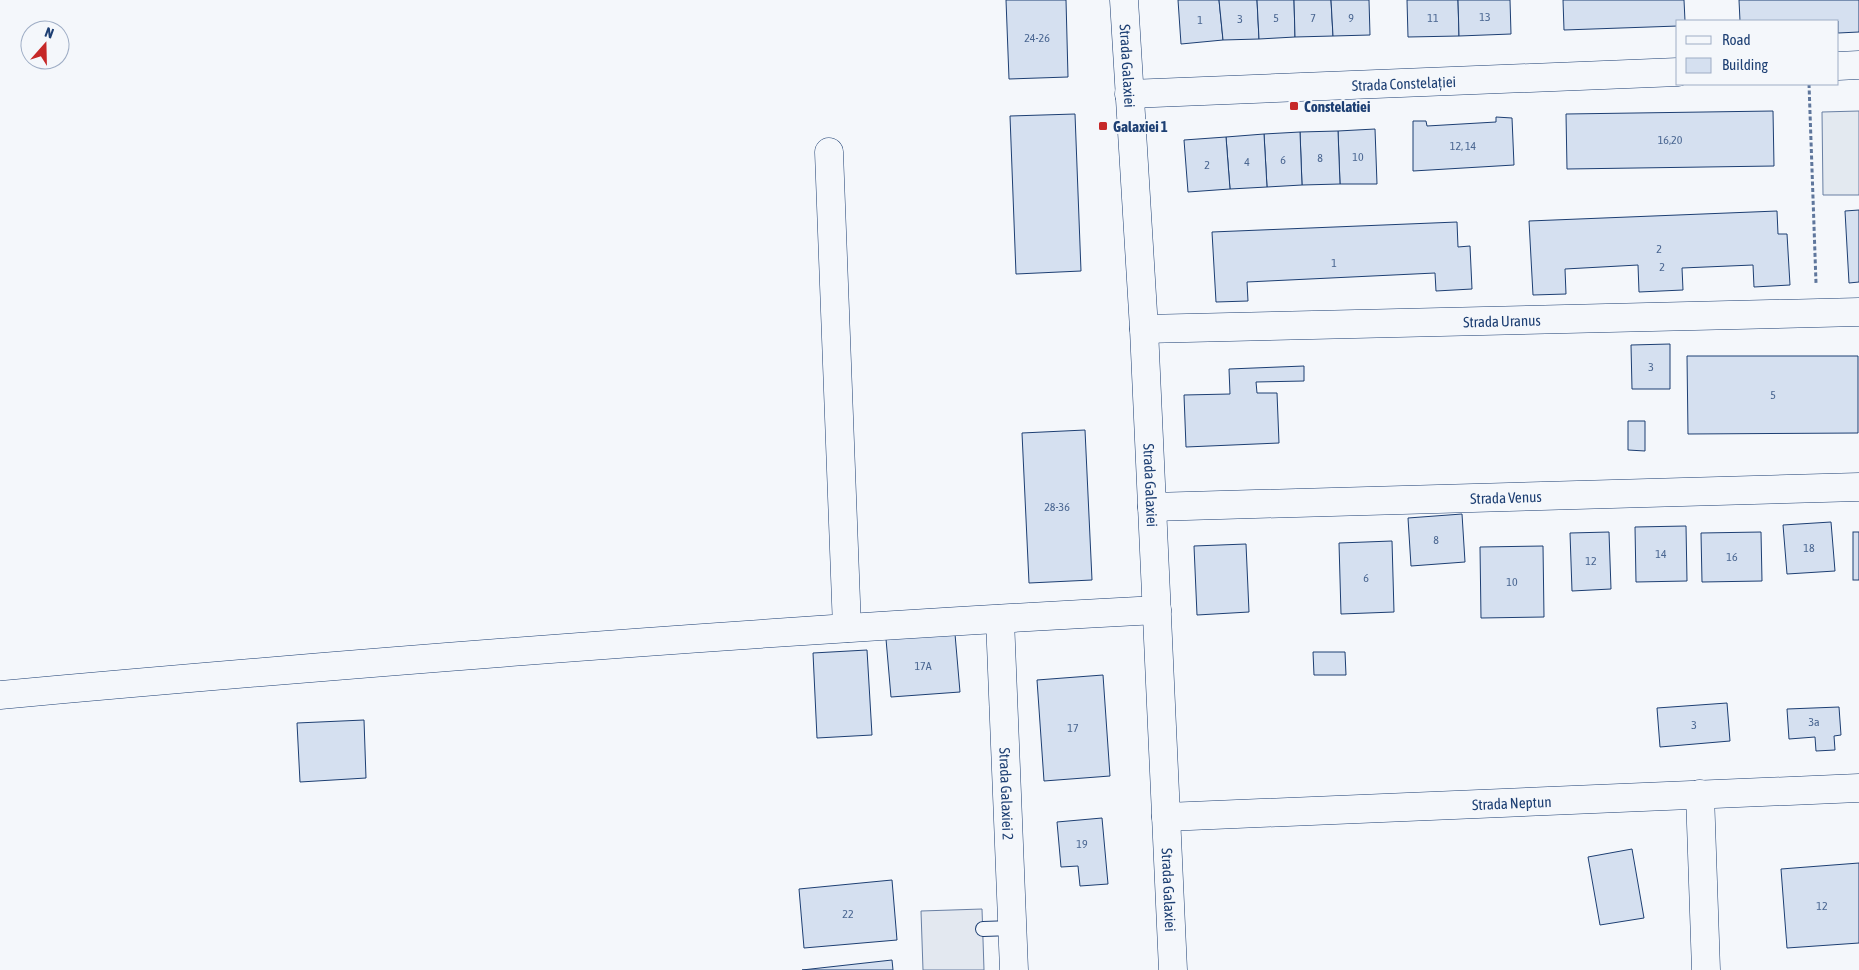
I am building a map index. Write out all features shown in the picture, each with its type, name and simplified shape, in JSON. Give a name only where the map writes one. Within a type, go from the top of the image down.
[{"type":"street","name":"Strada Galaxiei","points":[[1124,0],[1144,329],[1173,970]]},
{"type":"street","points":[[1839,66],[1859,65]]},
{"type":"street","name":"Strada Constelației","points":[[1129,94],[1676,72]]},
{"type":"street","points":[[829,152],[847,628]]},
{"type":"street","name":"Strada Uranus","points":[[1144,329],[1859,312]]},
{"type":"street","name":"Strada Venus","points":[[1152,506],[1859,487]]},
{"type":"street","points":[[0,695],[300,668],[847,628],[1157,610]]},
{"type":"street","name":"Strada Galaxiei 2","points":[[1000,619],[1014,970]]},
{"type":"street","name":"Strada Neptun","points":[[1166,817],[1859,788]]},
{"type":"street","points":[[1700,794],[1706,970]]},
{"type":"lane","points":[[983,930],[1012,928]]},
{"type":"path","points":[[1808,85],[1817,314]]},
{"type":"shaded area","points":[[1859,111],[1859,195],[1823,195],[1822,112]]},
{"type":"shaded area","points":[[982,909],[984,970],[923,970],[921,911]]},
{"type":"building","points":[[1006,0],[1066,0],[1068,77],[1009,79]]},
{"type":"building","points":[[1178,0],[1219,0],[1223,40],[1181,44]]},
{"type":"building","points":[[1219,0],[1257,0],[1259,39],[1223,40]]},
{"type":"building","points":[[1257,0],[1294,0],[1295,37],[1259,39]]},
{"type":"building","points":[[1294,0],[1331,0],[1333,36],[1295,37]]},
{"type":"building","points":[[1331,0],[1369,0],[1370,35],[1333,36]]},
{"type":"building","points":[[1407,0],[1458,0],[1459,36],[1408,37]]},
{"type":"building","points":[[1458,0],[1510,0],[1511,34],[1459,36]]},
{"type":"building","points":[[1563,0],[1684,0],[1685,20],[1676,20],[1676,26],[1564,30]]},
{"type":"building","points":[[1739,0],[1859,0],[1859,32],[1839,33],[1839,20],[1740,20]]},
{"type":"building","points":[[1773,111],[1774,166],[1567,169],[1566,114]]},
{"type":"building","points":[[1075,114],[1081,271],[1016,274],[1010,116]]},
{"type":"building","points":[[1496,117],[1512,118],[1514,165],[1413,171],[1413,121],[1426,121],[1427,126],[1496,122]]},
{"type":"building","points":[[1375,129],[1377,184],[1340,184],[1338,131]]},
{"type":"building","points":[[1338,131],[1340,184],[1302,185],[1300,132]]},
{"type":"building","points":[[1300,132],[1302,185],[1267,187],[1264,134]]},
{"type":"building","points":[[1264,134],[1267,187],[1230,189],[1226,137]]},
{"type":"building","points":[[1226,137],[1230,189],[1188,192],[1184,140]]},
{"type":"building","points":[[1859,210],[1859,282],[1849,283],[1845,211]]},
{"type":"building","points":[[1777,211],[1778,234],[1787,234],[1790,285],[1754,287],[1753,265],[1682,268],[1683,290],[1639,292],[1638,265],[1565,269],[1566,294],[1533,295],[1529,221]]},
{"type":"building","points":[[1457,222],[1458,247],[1470,246],[1472,289],[1436,291],[1435,273],[1247,282],[1248,301],[1216,302],[1212,232]]},
{"type":"building","points":[[1670,344],[1670,389],[1632,389],[1631,345]]},
{"type":"building","points":[[1687,356],[1858,356],[1858,433],[1688,434]]},
{"type":"building","points":[[1304,366],[1304,381],[1256,382],[1257,393],[1277,393],[1279,443],[1186,447],[1184,395],[1230,394],[1229,369]]},
{"type":"building","points":[[1628,421],[1645,421],[1645,451],[1628,450]]},
{"type":"building","points":[[1085,430],[1092,580],[1029,583],[1022,433]]},
{"type":"building","points":[[1462,514],[1465,562],[1411,566],[1408,518]]},
{"type":"building","points":[[1831,522],[1835,571],[1787,574],[1783,525]]},
{"type":"building","points":[[1686,526],[1687,581],[1636,582],[1635,527]]},
{"type":"building","points":[[1609,532],[1611,589],[1572,591],[1570,533]]},
{"type":"building","points":[[1761,532],[1762,581],[1702,582],[1701,533]]},
{"type":"building","points":[[1853,532],[1859,532],[1859,580],[1853,580]]},
{"type":"building","points":[[1392,541],[1394,612],[1341,614],[1339,543]]},
{"type":"building","points":[[1246,544],[1249,612],[1197,615],[1194,546]]},
{"type":"building","points":[[1543,546],[1544,617],[1481,618],[1480,547]]},
{"type":"building","points":[[955,634],[960,692],[891,697],[886,639]]},
{"type":"building","points":[[867,650],[872,735],[817,738],[813,653]]},
{"type":"building","points":[[1313,652],[1345,652],[1346,675],[1314,675]]},
{"type":"building","points":[[1103,675],[1110,776],[1044,781],[1037,680]]},
{"type":"building","points":[[1727,703],[1730,741],[1660,747],[1657,708]]},
{"type":"building","points":[[1839,707],[1841,735],[1834,736],[1835,750],[1816,751],[1815,737],[1789,739],[1787,709]]},
{"type":"building","points":[[364,720],[366,778],[300,782],[297,723]]},
{"type":"building","points":[[1102,818],[1108,884],[1080,886],[1078,866],[1061,867],[1057,822]]},
{"type":"building","points":[[1632,849],[1644,918],[1600,925],[1588,857]]},
{"type":"building","points":[[1859,863],[1859,943],[1787,948],[1781,869]]},
{"type":"building","points":[[892,880],[897,940],[804,948],[799,889]]},
{"type":"building","points":[[892,960],[893,970],[802,970]]},
{"type":"place","name":"Constelatiei","points":[[1294,106]]},
{"type":"place","name":"Galaxiei 1","points":[[1103,126]]}]
